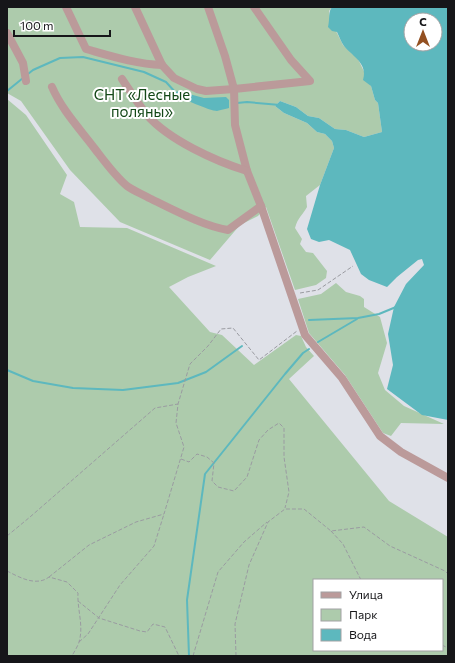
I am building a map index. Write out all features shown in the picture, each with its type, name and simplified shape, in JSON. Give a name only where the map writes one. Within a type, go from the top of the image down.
[{"type":"street","points":[[66,7],[86,49],[132,61],[152,65],[162,65]]},
{"type":"street","points":[[135,7],[162,65],[174,78],[197,89],[206,91],[310,81],[291,60],[254,7]]},
{"type":"street","points":[[208,7],[226,56],[234,89],[235,125],[246,171],[261,206],[305,335],[342,378],[380,436],[401,452],[448,478]]},
{"type":"street","points":[[7,33],[23,63],[26,81]]},
{"type":"street","points":[[122,79],[148,115],[171,136],[191,147],[246,171]]},
{"type":"street","points":[[52,87],[56,97],[77,126],[115,174],[128,187],[160,204],[214,228],[228,230],[261,206]]},
{"type":"path","points":[[291,295],[318,290],[353,266]]},
{"type":"path","points":[[79,642],[88,634],[120,585],[154,546],[184,447],[176,423],[178,404],[190,364],[208,346],[221,329],[233,328],[259,360],[302,327]]},
{"type":"path","points":[[7,536],[154,408],[178,404]]},
{"type":"path","points":[[180,459],[189,462],[196,454],[207,457],[214,463],[212,481],[218,487],[234,491],[247,477],[259,440],[268,430],[279,423],[284,428],[284,457],[290,492],[285,509],[244,542],[218,572],[193,656]]},
{"type":"path","points":[[285,509],[304,509],[331,531],[344,544],[361,579]]},
{"type":"path","points":[[7,571],[28,581],[45,580],[95,542],[136,522],[164,514]]},
{"type":"path","points":[[236,656],[235,624],[249,564],[268,522]]},
{"type":"path","points":[[331,531],[364,527],[390,546],[445,571],[448,574]]},
{"type":"path","points":[[49,577],[67,582],[78,593],[81,626],[79,642],[72,656]]},
{"type":"path","points":[[78,600],[98,618],[140,631],[147,632],[152,624],[165,626],[179,656]]},
{"type":"green space","name":"СНТ «Лесные поляны»","points":[[7,7],[332,7],[329,11],[330,19],[343,45],[358,59],[371,86],[375,100],[378,103],[382,132],[364,137],[346,130],[335,129],[319,118],[308,116],[296,107],[280,101],[275,106],[284,113],[307,123],[317,132],[325,134],[332,141],[334,148],[320,185],[306,196],[307,207],[295,228],[302,239],[300,244],[306,252],[313,253],[327,271],[326,278],[316,285],[295,290],[266,207],[258,216],[240,225],[210,260],[120,222],[70,170],[21,101],[7,93]]},
{"type":"green space","points":[[7,99],[26,115],[67,175],[60,194],[74,202],[80,227],[127,228],[216,266],[188,277],[169,287],[210,332],[222,335],[254,365],[296,335],[301,336],[306,347],[314,356],[289,379],[389,501],[448,537],[448,656],[7,656]]},
{"type":"green space","points":[[336,283],[346,292],[360,296],[364,299],[364,307],[380,317],[387,343],[378,373],[385,390],[404,406],[444,424],[401,423],[391,436],[383,433],[345,375],[309,333],[298,299],[321,294]]},
{"type":"water","points":[[332,7],[448,7],[448,420],[422,415],[387,389],[393,365],[388,334],[394,307],[406,284],[424,265],[422,259],[418,260],[387,287],[369,280],[361,274],[350,250],[329,240],[319,242],[311,239],[307,229],[320,185],[334,148],[332,141],[325,134],[317,132],[307,123],[284,113],[275,106],[280,101],[296,107],[308,116],[319,118],[335,129],[346,130],[364,137],[382,132],[378,103],[375,100],[371,86],[363,80],[364,74],[362,65],[344,46],[337,32],[332,31],[328,27]]},
{"type":"water","points":[[178,91],[204,98],[226,97],[229,100],[229,108],[217,111],[208,109],[175,93]]},
{"type":"waterway","points":[[28,74],[33,70],[60,58],[83,57],[144,72],[166,82],[176,93]]},
{"type":"waterway","points":[[7,91],[23,78]]},
{"type":"waterway","points":[[237,103],[247,102],[280,105]]},
{"type":"waterway","points":[[309,320],[358,318],[379,314],[396,307]]},
{"type":"waterway","points":[[318,342],[357,319]]},
{"type":"waterway","points":[[7,370],[33,381],[73,388],[123,390],[178,383],[206,372],[242,346]]},
{"type":"waterway","points":[[189,656],[187,600],[205,474],[285,374],[303,353],[309,349]]}]
